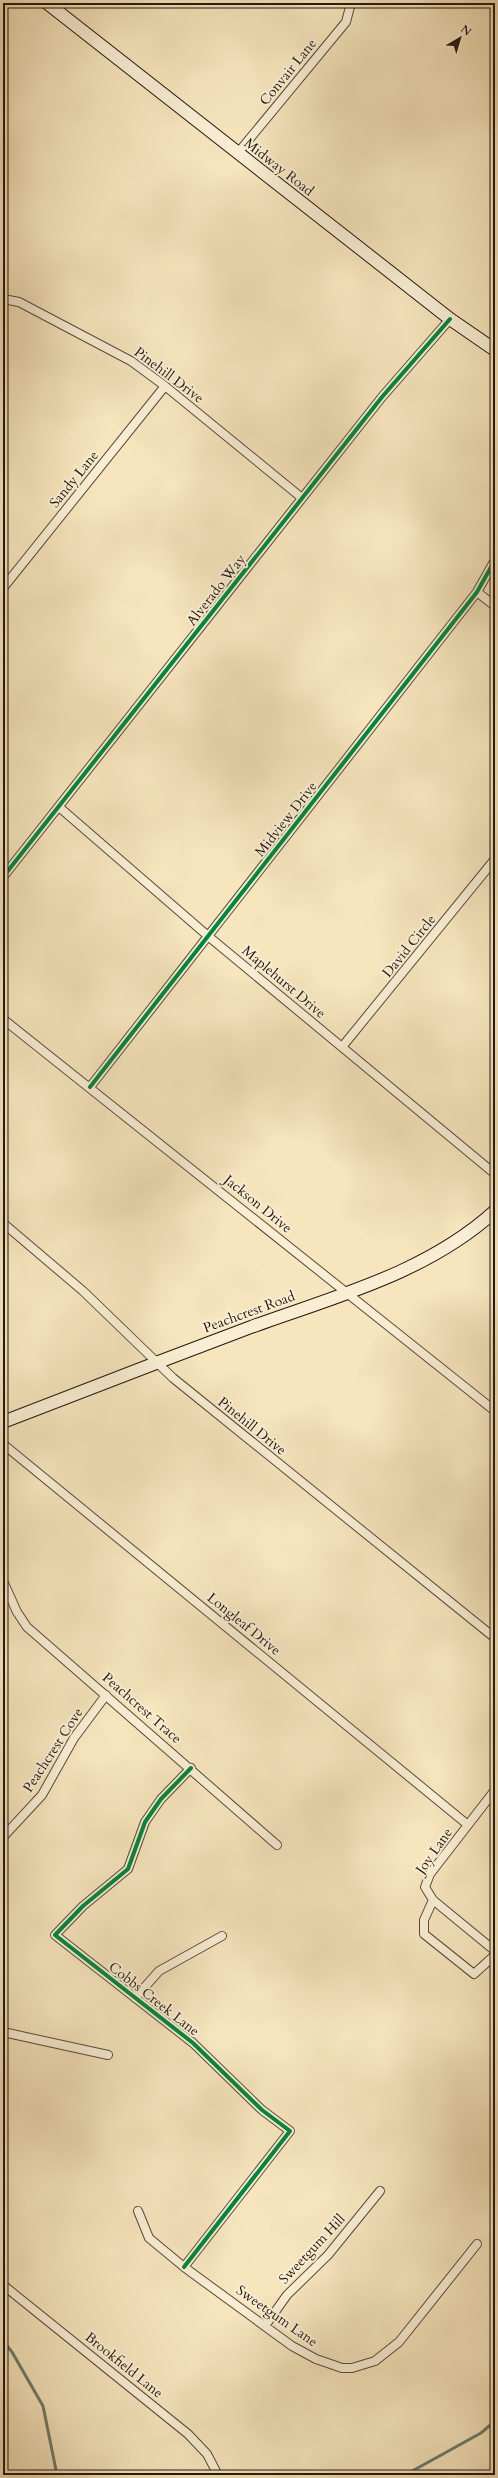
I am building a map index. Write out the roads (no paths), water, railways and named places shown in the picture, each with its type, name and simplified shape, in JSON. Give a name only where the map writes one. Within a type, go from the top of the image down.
[{"type":"street","name":"Midway Road","points":[[47,3],[237,154],[450,319],[495,350]]},
{"type":"street","name":"Convair Lane","points":[[237,154],[346,22],[352,3]]},
{"type":"street","name":"Pinehill Drive","points":[[3,300],[19,302],[74,329],[131,361],[165,386],[302,498]]},
{"type":"street","name":"Alverado Way","points":[[3,877],[382,397],[450,319]]},
{"type":"street","name":"Sandy Lane","points":[[3,588],[165,386]]},
{"type":"street","name":"Midview Drive","points":[[90,1087],[477,592],[495,560]]},
{"type":"street","points":[[477,592],[495,606]]},
{"type":"street","name":"Maplehurst Drive","points":[[59,807],[208,936],[495,1174]]},
{"type":"street","name":"David Circle","points":[[342,1047],[495,860]]},
{"type":"street","name":"Jackson Drive","points":[[3,1019],[495,1411]]},
{"type":"street","name":"Peachcrest Road","points":[[3,1422],[158,1361],[398,1272],[440,1252],[472,1232],[495,1211]]},
{"type":"street","name":"Pinehill Drive","points":[[3,1223],[83,1291],[158,1361],[173,1378],[495,1638]]},
{"type":"street","name":"Longleaf Drive","points":[[3,1444],[468,1825]]},
{"type":"street","name":"Peachcrest Trace","points":[[3,1581],[18,1612],[27,1626],[191,1768],[277,1845]]},
{"type":"street","name":"Peachcrest Cove","points":[[3,1837],[42,1795],[74,1738],[106,1695]]},
{"type":"street","name":"Cobbs Creek Lane","points":[[184,2267],[290,2131],[257,2104],[193,2043],[55,1935],[83,1906],[128,1869],[145,1822],[161,1799],[191,1768]]},
{"type":"street","name":"Joy Lane","points":[[433,1900],[425,1887],[430,1874],[495,1790]]},
{"type":"street","points":[[495,1951],[433,1900],[424,1920],[424,1934],[474,1974],[495,1955]]},
{"type":"street","points":[[135,1998],[159,1971],[222,1936]]},
{"type":"street","points":[[3,2032],[108,2055]]},
{"type":"street","name":"Sweetgum Hill","points":[[265,2326],[287,2295],[328,2255],[380,2191]]},
{"type":"street","name":"Sweetgum Lane","points":[[138,2211],[149,2238],[184,2267],[292,2346],[331,2366],[352,2368],[375,2361],[399,2342],[477,2244]]},
{"type":"street","name":"Brookfield Lane","points":[[3,2285],[188,2434],[206,2454],[218,2475]]},
{"type":"waterway","points":[[3,2341],[12,2352],[43,2406],[57,2475]]},
{"type":"waterway","points":[[405,2475],[481,2433],[495,2421]]}]
